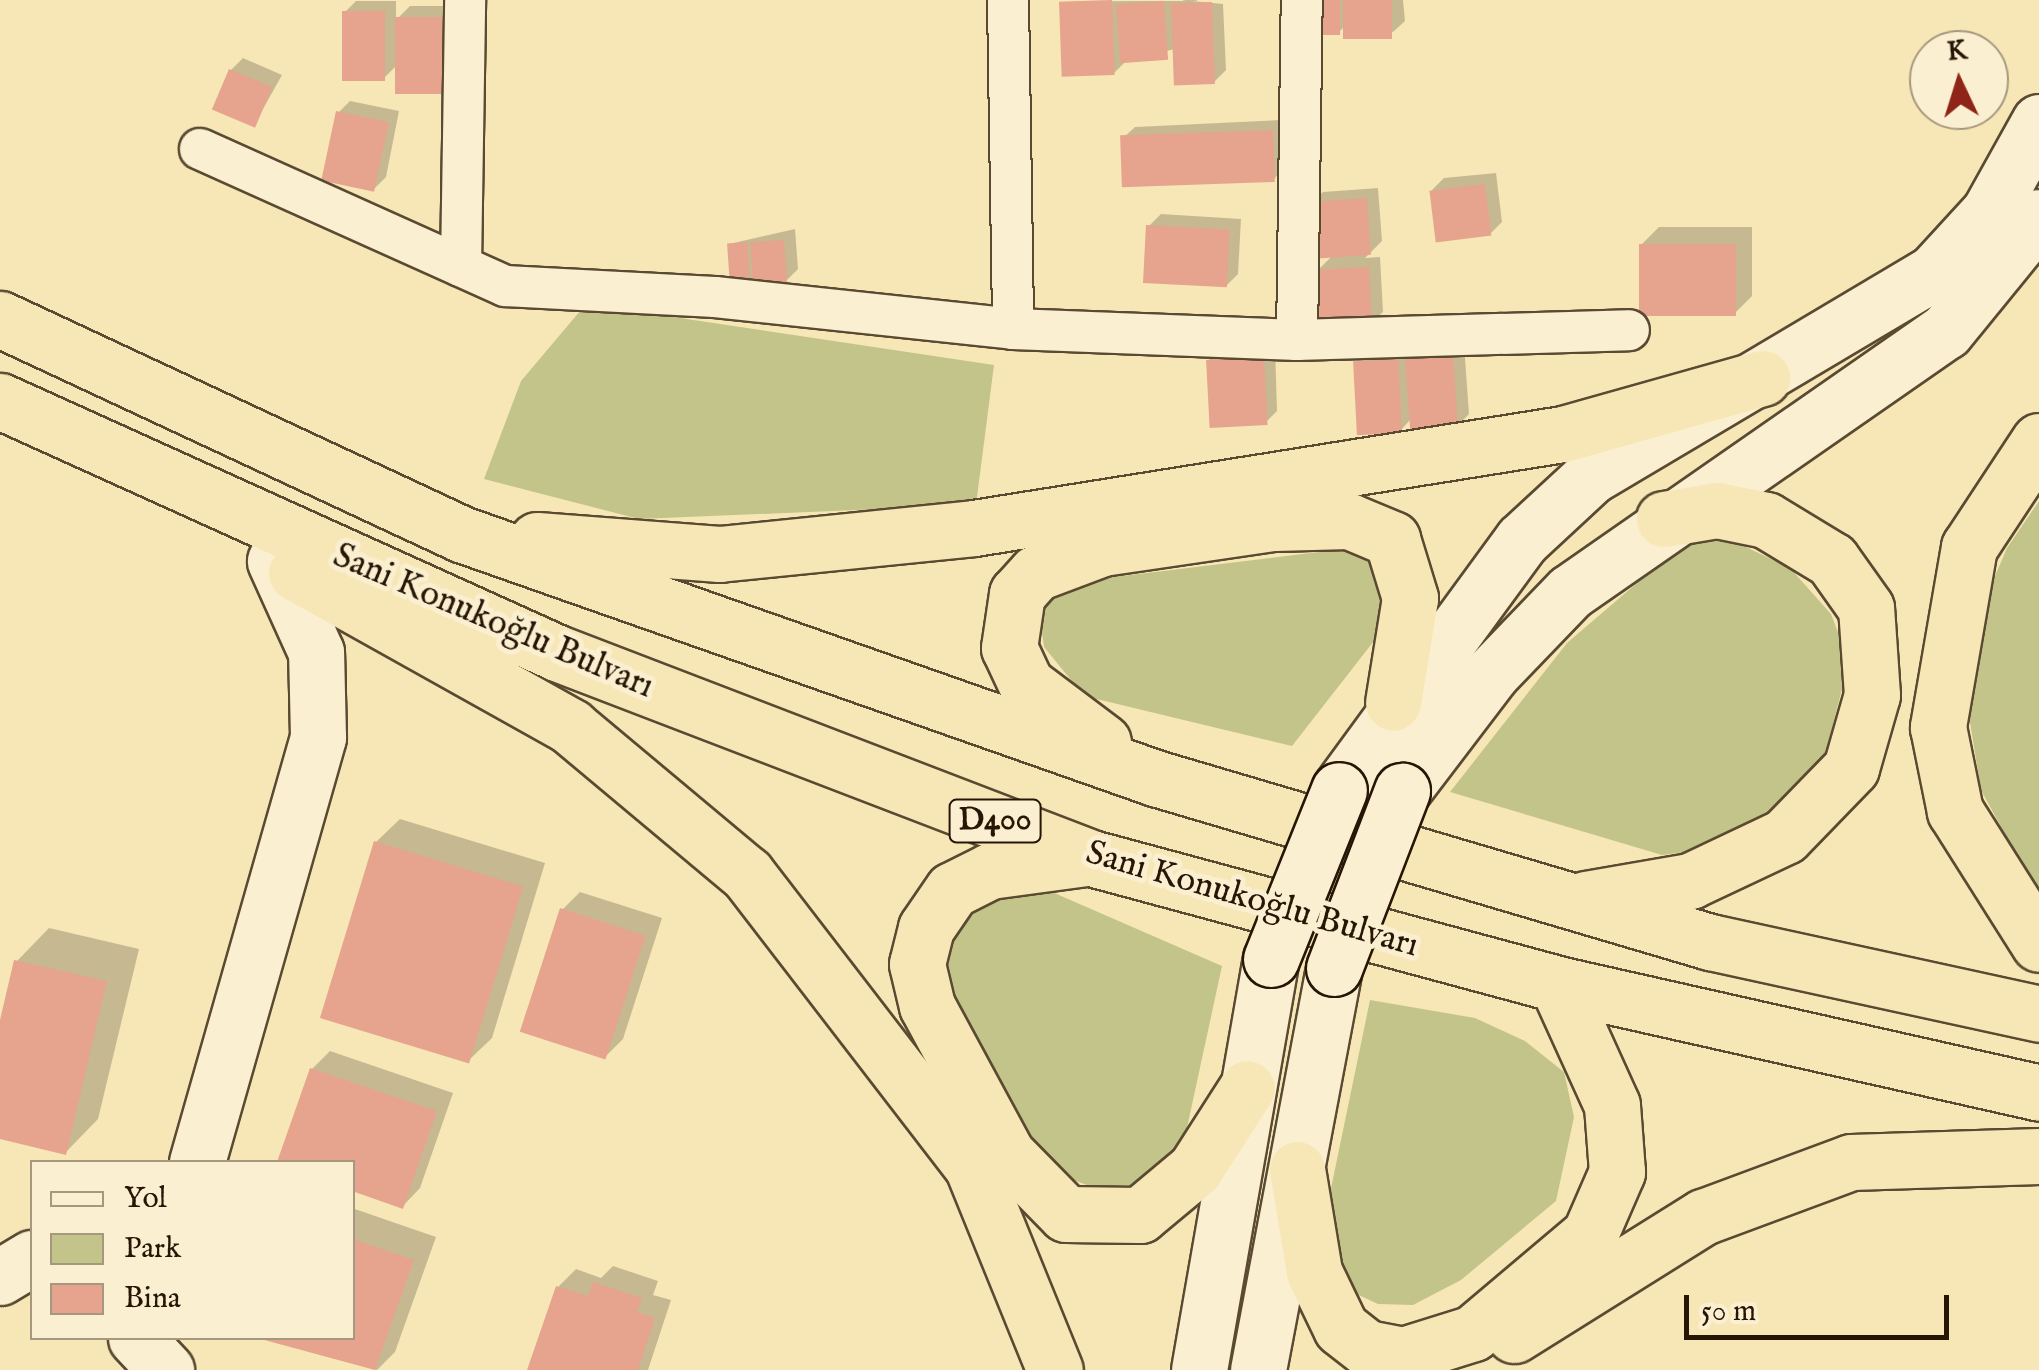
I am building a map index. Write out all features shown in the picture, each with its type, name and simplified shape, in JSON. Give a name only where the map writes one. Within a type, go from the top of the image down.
[{"type":"highway","name":"Sani Konukoğlu Bulvarı","points":[[0,320],[461,534],[1155,778],[1710,942],[2039,1014]]},
{"type":"highway","points":[[461,534],[719,554],[974,528],[1562,434],[1762,378]]},
{"type":"highway","name":"Sani Konukoğlu Bulvarı","points":[[0,400],[200,497],[557,652],[1091,858],[1557,984],[2039,1093]]},
{"type":"highway","points":[[2039,441],[1969,547],[1938,727],[1955,811],[2039,944]]},
{"type":"highway","points":[[200,497],[274,561],[570,727],[747,874],[972,1166],[1054,1370]]},
{"type":"highway","points":[[1572,901],[1690,881],[1750,857],[1830,795],[1864,738],[1874,636],[1832,560],[1766,520],[1717,510],[1664,520]]},
{"type":"highway","points":[[1155,778],[1026,684],[1009,648],[1008,616],[1036,574],[1102,548],[1274,523],[1373,526],[1392,539],[1410,598],[1393,704]]},
{"type":"highway","points":[[1091,858],[990,871],[952,890],[926,928],[916,964],[927,1006],[1007,1154],[1066,1214],[1101,1222],[1140,1215],[1196,1169],[1247,1088]]},
{"type":"highway","points":[[1297,1169],[1314,1272],[1341,1328],[1367,1348],[1403,1355],[1473,1333],[1590,1234],[1617,1172],[1612,1105],[1557,984]]},
{"type":"highway","points":[[1462,1370],[1703,1217],[1851,1162],[2039,1156]]},
{"type":"main road","points":[[1199,1370],[1271,959],[1338,790],[1393,704],[1522,540],[1590,476],[1762,378],[1934,272],[1989,212],[2039,122]]},
{"type":"main road","points":[[1258,1370],[1334,968],[1402,791],[1504,660],[1570,592],[1664,520],[1946,330],[2039,217]]},
{"type":"main road","points":[[198,1160],[318,737],[316,652],[274,561]]},
{"type":"main road","points":[[0,1251],[30,1257]]},
{"type":"main road","points":[[0,1277],[30,1258]]},
{"type":"main road","points":[[113,1370],[123,1340]]},
{"type":"main road","points":[[138,1340],[166,1370]]},
{"type":"street","points":[[461,266],[465,0]]},
{"type":"street","points":[[1008,0],[1012,329]]},
{"type":"street","points":[[1297,340],[1302,0]]},
{"type":"street","points":[[200,149],[505,286],[715,296],[1012,329],[1297,340],[1629,330]]},
{"type":"green space","points":[[586,304],[994,365],[976,505],[639,519],[484,479],[521,381]]},
{"type":"green space","points":[[2039,501],[2039,897],[1981,790],[1967,704],[1972,630],[2007,548]]},
{"type":"green space","points":[[1725,537],[1790,568],[1831,614],[1849,661],[1821,772],[1723,847],[1662,855],[1450,792],[1567,643],[1679,547]]},
{"type":"green space","points":[[1351,548],[1388,579],[1388,623],[1292,746],[1084,696],[1044,647],[1039,611],[1053,594],[1114,577]]},
{"type":"green space","points":[[994,892],[1052,892],[1222,966],[1182,1151],[1153,1179],[1117,1196],[1046,1170],[942,989],[944,946]]},
{"type":"green space","points":[[1370,1000],[1475,1018],[1525,1041],[1564,1072],[1574,1117],[1556,1201],[1461,1280],[1413,1305],[1378,1304],[1348,1290],[1328,1254],[1329,1198]]},
{"type":"building","points":[[1112,0],[1115,75],[1062,77],[1059,2]]},
{"type":"building","points":[[1309,0],[1340,0],[1340,35],[1309,35]]},
{"type":"building","points":[[1343,0],[1392,0],[1392,39],[1343,39]]},
{"type":"building","points":[[1164,1],[1168,60],[1120,63],[1116,4]]},
{"type":"building","points":[[1212,2],[1215,84],[1174,85],[1171,3]]},
{"type":"building","points":[[342,11],[385,11],[385,81],[342,81]]},
{"type":"building","points":[[395,17],[443,17],[443,94],[395,94]]},
{"type":"building","points":[[229,69],[272,87],[255,128],[212,110]]},
{"type":"building","points":[[336,111],[389,122],[374,192],[321,180]]},
{"type":"building","points":[[1273,130],[1275,182],[1122,187],[1120,135]]},
{"type":"building","points":[[1485,184],[1491,236],[1436,242],[1429,191]]},
{"type":"building","points":[[1367,198],[1371,255],[1312,259],[1308,202]]},
{"type":"building","points":[[1146,225],[1230,229],[1227,287],[1143,283]]},
{"type":"building","points":[[784,240],[787,283],[753,285],[750,242]]},
{"type":"building","points":[[747,242],[750,283],[730,284],[727,243]]},
{"type":"building","points":[[1639,244],[1736,244],[1736,316],[1639,316]]},
{"type":"building","points":[[1369,267],[1372,326],[1318,329],[1315,270]]},
{"type":"building","points":[[1453,354],[1458,429],[1410,432],[1405,357]]},
{"type":"building","points":[[1264,357],[1268,425],[1210,428],[1206,360]]},
{"type":"building","points":[[1398,359],[1402,433],[1357,435],[1353,361]]},
{"type":"building","points":[[374,841],[523,887],[469,1064],[320,1018]]},
{"type":"building","points":[[560,908],[646,936],[605,1059],[520,1032]]},
{"type":"building","points":[[14,960],[107,981],[66,1155],[0,1139],[0,1020]]},
{"type":"building","points":[[310,1068],[437,1111],[403,1209],[355,1192],[355,1160],[278,1160]]},
{"type":"building","points":[[355,1240],[414,1260],[375,1370],[264,1340],[355,1340]]},
{"type":"building","points":[[593,1282],[642,1298],[637,1312],[655,1318],[638,1370],[527,1370],[556,1286],[588,1296]]}]
